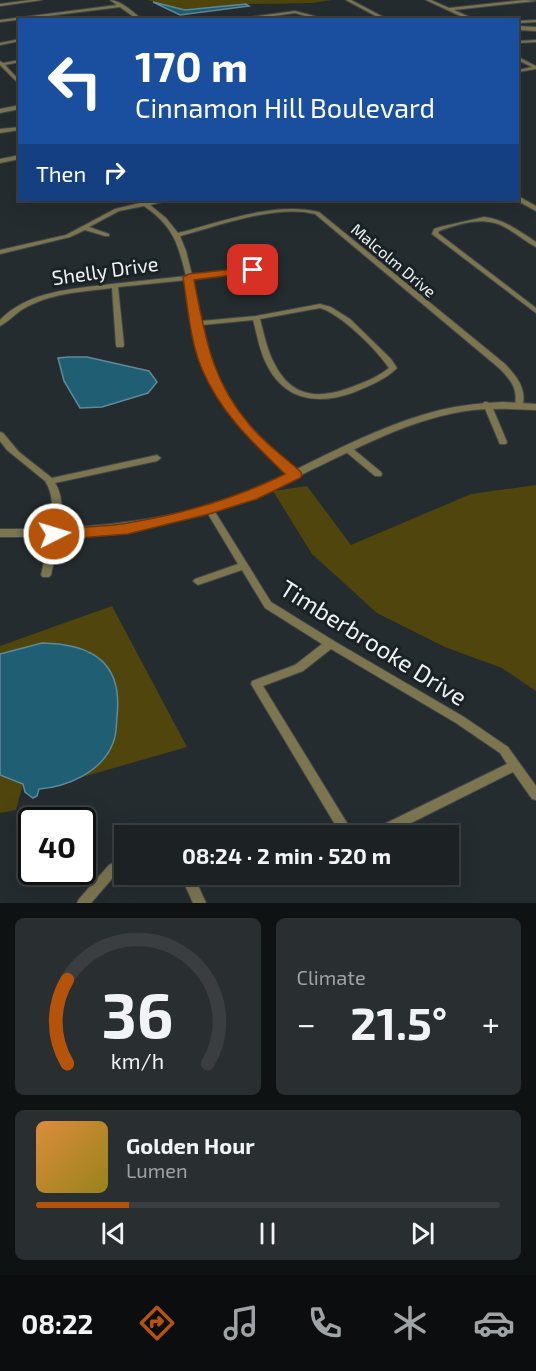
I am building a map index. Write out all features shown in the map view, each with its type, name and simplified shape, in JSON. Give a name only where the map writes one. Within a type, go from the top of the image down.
[{"type":"street","points":[[0,5],[40,0]]},
{"type":"street","points":[[112,0],[138,18]]},
{"type":"street","points":[[348,0],[383,18]]},
{"type":"street","points":[[428,0],[469,18]]},
{"type":"street","points":[[448,9],[535,0]]},
{"type":"street","points":[[24,18],[122,6]]},
{"type":"street","points":[[246,18],[295,12],[319,18]]},
{"type":"street","points":[[0,21],[18,19]]},
{"type":"street","points":[[519,22],[536,21]]},
{"type":"street","points":[[519,28],[536,29]]},
{"type":"street","points":[[0,44],[18,40]]},
{"type":"street","points":[[519,42],[536,41]]},
{"type":"street","points":[[519,59],[536,68]]},
{"type":"street","points":[[1,63],[18,61]]},
{"type":"street","points":[[1,63],[18,82]]},
{"type":"street","points":[[519,71],[536,68]]},
{"type":"street","points":[[0,111],[18,107]]},
{"type":"street","points":[[0,131],[18,128]]},
{"type":"street","points":[[0,161],[18,157]]},
{"type":"street","points":[[519,199],[536,209]]},
{"type":"street","points":[[0,252],[68,236],[117,210],[142,202],[164,219],[177,235],[189,277],[201,346],[207,367],[222,397],[245,428],[295,475]]},
{"type":"street","name":"Malcolm Drive","points":[[177,235],[286,209],[309,210],[317,213],[502,366],[516,380],[522,394],[519,404]]},
{"type":"street","points":[[536,244],[491,218],[477,219],[442,228],[436,230],[435,234],[536,311]]},
{"type":"street","points":[[83,227],[107,235]]},
{"type":"street","name":"Shelly Drive","points":[[0,324],[8,315],[44,297],[62,292],[253,270],[271,262]]},
{"type":"street","points":[[115,286],[120,345]]},
{"type":"street","points":[[198,324],[256,318],[312,306],[328,307],[339,314],[388,360],[393,368],[385,376],[332,398],[308,397],[292,390],[271,366],[256,318]]},
{"type":"street","points":[[488,404],[503,442]]},
{"type":"street","points":[[0,532],[54,534],[128,528],[252,496],[428,415],[465,406],[488,404],[536,406]]},
{"type":"street","points":[[0,435],[18,457],[51,481],[57,498],[54,534],[46,575]]},
{"type":"street","points":[[349,450],[378,474]]},
{"type":"street","points":[[51,481],[157,458]]},
{"type":"street","name":"Timberbrooke Drive","points":[[209,508],[242,566],[268,605],[460,720],[504,750],[536,795]]},
{"type":"street","points":[[198,581],[242,566]]},
{"type":"street","points":[[330,644],[299,668],[256,684],[342,825]]},
{"type":"street","points":[[394,825],[514,766]]},
{"type":"street","points":[[83,903],[114,868]]},
{"type":"street","points":[[191,885],[200,903]]},
{"type":"shaded area","points":[[147,0],[332,0],[312,3],[246,4],[185,10]]},
{"type":"shaded area","points":[[536,485],[536,691],[502,668],[445,647],[377,613],[312,554],[273,491],[307,486],[351,545],[471,494]]},
{"type":"shaded area","points":[[112,606],[187,747],[79,778],[94,769],[105,756],[113,740],[116,723],[89,651],[44,645],[0,654],[0,646]]},
{"type":"shaded area","points":[[0,775],[23,784],[16,810],[0,813]]},
{"type":"water","points":[[153,2],[185,10],[246,4],[249,6],[180,15]]},
{"type":"water","points":[[87,357],[149,371],[157,382],[148,393],[102,407],[80,408],[64,381],[58,358]]},
{"type":"water","points":[[42,643],[76,647],[100,660],[109,669],[115,682],[118,697],[117,716],[114,740],[101,762],[72,781],[39,789],[37,796],[33,798],[25,792],[23,784],[0,775],[0,654]]},
{"type":"route","points":[[54,534],[128,528],[252,496],[295,475],[245,428],[222,397],[207,367],[201,346],[189,277],[253,270]]}]
